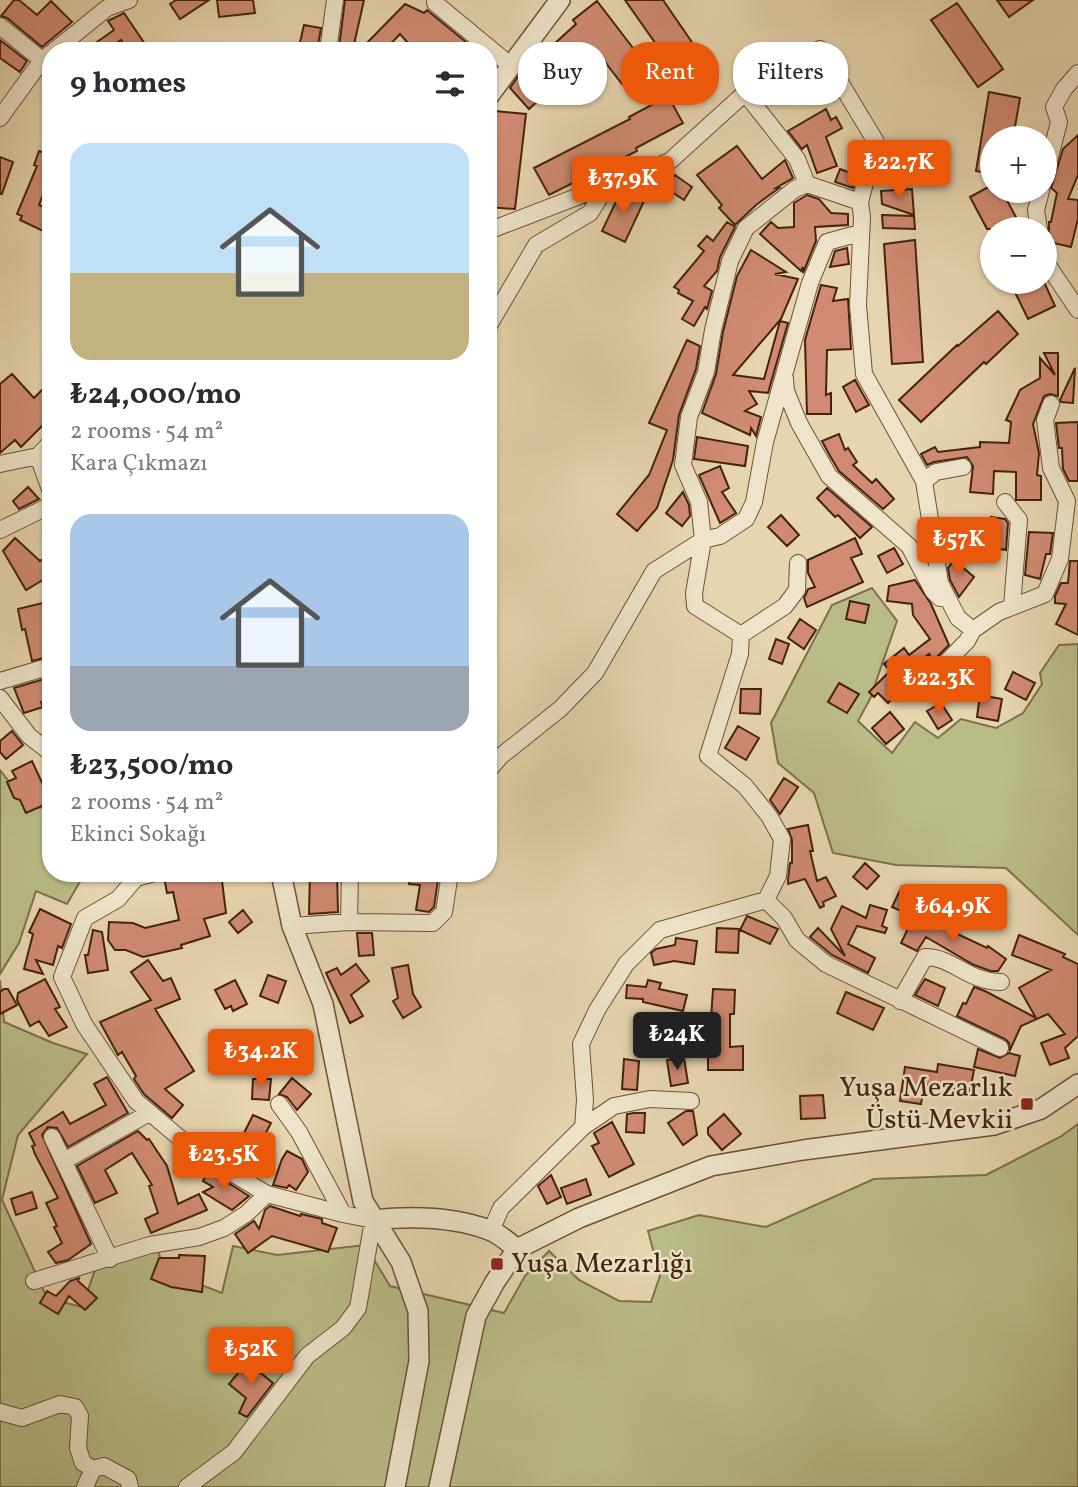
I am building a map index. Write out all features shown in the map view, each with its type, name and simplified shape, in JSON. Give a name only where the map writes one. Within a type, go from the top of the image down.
[{"type":"street","points":[[65,42],[107,8],[129,0]]},
{"type":"street","points":[[329,42],[335,0]]},
{"type":"street","points":[[435,0],[435,3],[482,42]]},
{"type":"street","points":[[497,84],[560,0]]},
{"type":"street","points":[[0,26],[42,51]]},
{"type":"street","points":[[497,54],[510,65]]},
{"type":"street","points":[[0,118],[42,64]]},
{"type":"street","points":[[1057,130],[1059,122],[1054,107],[1064,89],[1078,73]]},
{"type":"street","points":[[848,96],[876,142],[860,202],[863,217],[858,305],[864,374],[924,481],[940,583],[958,618]]},
{"type":"street","points":[[497,228],[670,161],[733,104]]},
{"type":"street","points":[[754,105],[797,159],[807,184]]},
{"type":"street","points":[[741,635],[695,606],[694,593],[703,540],[699,502],[683,465],[689,417],[706,372],[730,261],[746,228],[795,188],[807,184],[860,202]]},
{"type":"street","points":[[497,312],[536,245],[590,213],[607,186]]},
{"type":"street","points":[[497,761],[560,709],[595,673],[654,571],[703,540],[720,536],[746,519],[754,502],[765,442],[810,283],[827,242],[860,233]]},
{"type":"street","points":[[1057,279],[1078,310]]},
{"type":"street","points":[[785,376],[786,391],[799,423],[829,476],[909,546],[933,591],[958,618],[973,629]]},
{"type":"street","points":[[930,679],[967,641],[973,629],[999,611],[1045,594],[1060,559],[1072,497],[1051,468],[1045,420],[1051,404]]},
{"type":"street","points":[[0,464],[38,456],[42,452]]},
{"type":"street","points":[[38,456],[42,467]]},
{"type":"street","points":[[924,481],[936,472],[962,467]]},
{"type":"street","points":[[1005,502],[1019,520],[1012,606]]},
{"type":"street","points":[[0,530],[42,509]]},
{"type":"street","points":[[741,635],[785,606],[797,590],[798,563]]},
{"type":"street","points":[[583,1127],[585,1100],[581,1044],[597,1010],[626,964],[660,930],[766,900],[778,876],[782,839],[769,816],[746,786],[708,756],[740,654],[741,635]]},
{"type":"street","points":[[0,681],[42,669]]},
{"type":"street","points":[[0,698],[29,736],[42,746]]},
{"type":"street","points":[[131,882],[118,899],[85,918],[62,977],[84,1024],[136,1101],[195,1151],[267,1194],[373,1220],[390,1218],[453,1221],[491,1231],[517,1249]]},
{"type":"street","points":[[283,882],[292,926],[323,1004],[363,1200],[401,1262],[418,1311],[419,1361],[396,1487]]},
{"type":"street","points":[[349,922],[350,882]]},
{"type":"street","points":[[292,926],[349,922],[433,923],[444,912],[449,882]]},
{"type":"street","points":[[766,900],[784,918],[797,940],[826,964],[1000,1048]]},
{"type":"street","points":[[900,1002],[925,957],[936,957],[986,982],[1001,982]]},
{"type":"street","points":[[439,1487],[476,1316],[517,1249],[579,1218],[711,1167],[803,1150],[994,1125],[1041,1109],[1078,1084]]},
{"type":"street","points":[[491,1231],[501,1208],[583,1127],[614,1105],[650,1099],[691,1101]]},
{"type":"street","points":[[279,1104],[299,1132],[343,1214]]},
{"type":"street","points":[[64,1161],[149,1113]]},
{"type":"street","points":[[52,1137],[110,1259]]},
{"type":"street","points":[[34,1281],[150,1245],[199,1237],[224,1228],[246,1214],[267,1194]]},
{"type":"street","points":[[187,1487],[234,1452],[307,1356],[343,1328],[358,1308],[373,1220]]},
{"type":"street","points":[[0,1412],[22,1418],[60,1404],[75,1407],[80,1416],[78,1448],[83,1464],[93,1469],[104,1466],[128,1479],[130,1487]]},
{"type":"street","points":[[85,1487],[93,1469]]},
{"type":"green space","points":[[872,588],[897,621],[870,699],[858,721],[892,753],[915,722],[938,738],[961,719],[996,728],[1023,713],[1042,684],[1040,673],[1059,645],[1078,644],[1078,935],[1006,868],[896,865],[833,853],[814,793],[778,763],[771,723],[832,605]]},
{"type":"green space","points":[[0,770],[29,807],[42,808],[42,882],[80,882],[67,904],[36,891],[19,943],[0,974]]},
{"type":"green space","points":[[0,980],[4,1022],[87,1054],[18,1135],[2,1200],[47,1298],[82,1307],[96,1267],[155,1245],[167,1272],[222,1293],[233,1246],[277,1255],[365,1245],[390,1286],[504,1313],[525,1276],[549,1251],[579,1280],[619,1301],[651,1302],[660,1276],[648,1231],[699,1215],[766,1227],[874,1179],[986,1175],[1060,1137],[1078,1124],[1078,1487],[0,1487]]},
{"type":"building","points":[[14,0],[19,0],[37,15],[51,1],[72,22],[48,42],[42,42],[42,47],[1,16]]},
{"type":"building","points":[[176,0],[209,0],[180,19],[170,4]]},
{"type":"building","points":[[217,0],[253,0],[255,13],[219,17]]},
{"type":"building","points":[[345,0],[364,0],[355,42],[340,42]]},
{"type":"building","points":[[625,0],[663,0],[692,42],[655,42]]},
{"type":"building","points":[[997,0],[1033,0],[1009,17]]},
{"type":"building","points":[[597,1],[628,42],[621,42],[621,83],[607,65],[607,42],[556,42],[576,24],[573,20]]},
{"type":"building","points":[[957,3],[1003,69],[978,87],[931,20]]},
{"type":"building","points":[[405,4],[424,13],[427,10],[466,42],[407,42],[400,34],[392,42],[368,42]]},
{"type":"building","points":[[124,13],[144,42],[97,42],[114,30],[108,21]]},
{"type":"building","points":[[304,25],[321,28],[319,42],[300,42]]},
{"type":"building","points":[[0,40],[27,61],[20,72],[0,58]]},
{"type":"building","points":[[518,77],[518,97],[510,88]]},
{"type":"building","points":[[989,92],[1020,98],[1015,126],[983,126]]},
{"type":"building","points":[[651,105],[673,105],[683,123],[636,148],[637,151],[549,195],[534,168],[630,119],[629,117]]},
{"type":"building","points":[[826,109],[831,120],[836,117],[842,128],[826,137],[837,166],[817,173],[807,145],[802,149],[788,131]]},
{"type":"building","points":[[497,111],[526,114],[515,209],[497,208]]},
{"type":"building","points":[[1078,135],[1078,175],[1068,199],[1078,200],[1078,219],[1071,247],[1057,244],[1057,217],[1052,217],[1057,203],[1057,168],[1063,149]]},
{"type":"building","points":[[737,146],[762,179],[785,160],[793,178],[776,188],[779,188],[735,225],[719,208],[722,205],[697,175]]},
{"type":"building","points":[[980,147],[980,172],[976,171]]},
{"type":"building","points":[[39,151],[42,152],[42,197],[39,205],[42,206],[42,231],[20,220],[22,216],[17,214],[37,166],[34,165]]},
{"type":"building","points":[[0,157],[13,162],[2,194],[0,194]]},
{"type":"building","points":[[840,169],[856,175],[853,188],[835,182]]},
{"type":"building","points":[[675,175],[692,187],[684,200],[666,188]]},
{"type":"building","points":[[912,189],[914,215],[882,204],[881,191]]},
{"type":"building","points":[[621,191],[644,201],[625,242],[602,231]]},
{"type":"building","points":[[980,192],[980,203],[1008,203],[1016,217],[981,217],[970,197]]},
{"type":"building","points":[[807,195],[819,199],[831,213],[848,214],[848,225],[815,227],[816,241],[803,273],[803,267],[801,271],[760,234],[771,222],[778,228],[794,227],[794,203]]},
{"type":"building","points":[[882,215],[914,216],[915,229],[883,228]]},
{"type":"building","points":[[727,222],[735,227],[720,257],[717,271],[704,286],[712,291],[707,309],[705,307],[694,326],[682,319],[693,301],[678,293],[679,290],[674,287],[704,251],[698,246],[707,236],[713,241]]},
{"type":"building","points":[[915,240],[923,362],[892,364],[884,244]]},
{"type":"building","points":[[847,248],[849,264],[830,267],[835,251]]},
{"type":"building","points":[[751,250],[786,272],[775,274],[798,279],[781,319],[733,375],[764,379],[780,321],[788,323],[768,393],[749,391],[757,404],[745,411],[761,417],[756,436],[751,428],[750,435],[702,413],[716,374],[737,276]]},
{"type":"building","points":[[821,285],[837,288],[833,301],[848,299],[851,349],[827,350],[826,395],[831,393],[831,414],[807,414],[805,340]]},
{"type":"building","points":[[1016,294],[1050,294],[1055,306],[1028,319]]},
{"type":"building","points":[[998,311],[1018,334],[986,364],[984,362],[921,422],[899,400],[957,345]]},
{"type":"building","points":[[687,340],[700,346],[696,369],[679,415],[673,460],[657,508],[637,531],[617,514],[649,475],[667,430],[649,423]]},
{"type":"building","points":[[1044,353],[1058,353],[1058,396],[1044,396],[1033,424],[1039,453],[1037,475],[1041,476],[1041,500],[1016,500],[1016,472],[994,471],[993,494],[970,492],[973,466],[967,457],[927,465],[921,454],[935,447],[938,452],[980,447],[980,442],[1009,443],[1011,422],[1006,420],[1020,390],[1040,378],[1040,358],[1055,375]]},
{"type":"building","points":[[1075,368],[1073,403],[1061,402],[1060,400]]},
{"type":"building","points":[[12,374],[34,398],[42,390],[42,426],[21,447],[15,440],[0,453],[0,384]]},
{"type":"building","points":[[855,380],[869,405],[856,412],[843,387]]},
{"type":"building","points":[[1078,422],[1078,481],[1069,481],[1063,469],[1062,448],[1059,448],[1056,423]]},
{"type":"building","points":[[839,434],[845,450],[848,448],[857,462],[853,465],[872,483],[876,479],[894,499],[883,509],[839,471],[830,456],[822,441]]},
{"type":"building","points":[[697,437],[748,446],[745,466],[694,459]]},
{"type":"building","points":[[720,466],[729,488],[722,492],[736,513],[720,523],[699,475]]},
{"type":"building","points":[[28,487],[39,499],[19,509],[13,501]]},
{"type":"building","points":[[827,488],[872,527],[860,538],[817,498]]},
{"type":"building","points":[[683,492],[689,505],[690,516],[682,526],[666,513]]},
{"type":"building","points":[[781,515],[799,535],[787,546],[768,527]]},
{"type":"building","points":[[991,517],[1005,519],[1008,523],[1006,550],[988,547]]},
{"type":"building","points":[[1029,532],[1053,533],[1050,554],[1046,554],[1040,579],[1025,575]]},
{"type":"building","points":[[15,538],[40,561],[42,560],[42,580],[26,590],[3,551]]},
{"type":"building","points":[[855,538],[862,554],[851,558],[863,582],[807,607],[804,598],[808,589],[815,587],[808,573],[808,560]]},
{"type":"building","points":[[894,548],[903,564],[887,573],[878,556]]},
{"type":"building","points":[[954,560],[974,577],[959,597],[950,580],[948,568]]},
{"type":"building","points":[[1070,561],[1078,561],[1078,635],[1056,624],[1066,604],[1055,603],[1055,596],[1061,583],[1068,583]]},
{"type":"building","points":[[915,580],[931,604],[949,645],[933,661],[929,654],[888,685],[897,694],[888,703],[878,693],[874,697],[869,692],[890,671],[884,664],[904,648],[909,655],[930,639],[913,615],[912,604],[887,601],[889,586]]},
{"type":"building","points":[[850,601],[869,605],[865,623],[846,619]]},
{"type":"building","points":[[42,603],[42,658],[32,661],[18,609]]},
{"type":"building","points":[[800,619],[816,630],[804,649],[788,638]]},
{"type":"building","points":[[776,639],[789,644],[782,664],[769,659]]},
{"type":"building","points":[[959,664],[974,681],[958,696],[954,696],[942,682]]},
{"type":"building","points":[[1013,672],[1035,683],[1026,700],[1005,689]]},
{"type":"building","points":[[42,680],[42,707],[24,713],[14,688]]},
{"type":"building","points":[[839,683],[859,694],[847,713],[828,702]]},
{"type":"building","points":[[741,689],[761,689],[760,714],[740,713]]},
{"type":"building","points":[[980,695],[1002,699],[998,721],[977,717]]},
{"type":"building","points":[[941,703],[952,720],[938,729],[927,711]]},
{"type":"building","points":[[890,712],[904,729],[886,744],[872,728]]},
{"type":"building","points":[[738,726],[759,738],[746,760],[725,748]]},
{"type":"building","points":[[12,731],[23,745],[6,759],[0,752],[0,741]]},
{"type":"building","points":[[32,761],[42,783],[42,806],[26,813],[20,800],[14,798],[7,782],[16,778],[12,771]]},
{"type":"building","points":[[784,778],[798,787],[780,814],[770,800]]},
{"type":"building","points":[[808,825],[813,851],[810,851],[817,881],[826,877],[836,896],[823,902],[824,906],[820,908],[805,879],[788,884],[792,840],[788,829]]},
{"type":"building","points":[[865,863],[879,876],[867,889],[853,877]]},
{"type":"building","points":[[165,882],[222,882],[226,913],[204,919],[210,936],[181,945],[182,948],[143,957],[126,950],[115,950],[108,940],[109,922],[133,923],[145,928],[179,920],[173,892],[167,893]]},
{"type":"building","points":[[310,882],[337,882],[338,912],[309,914]]},
{"type":"building","points":[[438,882],[434,907],[429,912],[416,910],[420,885],[409,884]]},
{"type":"building","points":[[902,886],[922,895],[912,916],[892,907]]},
{"type":"building","points":[[870,905],[887,910],[882,926],[887,928],[885,933],[857,926],[848,944],[875,958],[868,973],[832,955],[810,937],[818,928],[845,956],[831,929],[842,906],[866,918]]},
{"type":"building","points":[[40,909],[71,924],[62,948],[58,946],[53,965],[36,960],[43,974],[24,969],[33,934],[29,932]]},
{"type":"building","points":[[243,910],[252,922],[238,933],[229,922]]},
{"type":"building","points":[[747,916],[778,929],[770,944],[740,930]]},
{"type":"building","points":[[913,918],[935,928],[940,920],[953,927],[951,931],[987,948],[988,946],[1006,959],[998,971],[991,971],[974,965],[926,937],[917,951],[901,943]]},
{"type":"building","points":[[717,928],[739,929],[738,953],[716,952]]},
{"type":"building","points":[[93,930],[102,932],[108,970],[88,973],[85,955],[88,955]]},
{"type":"building","points":[[357,933],[372,933],[374,955],[359,956]]},
{"type":"building","points":[[1019,935],[1065,954],[1063,957],[1078,964],[1078,1036],[1065,1048],[1069,1058],[1050,1065],[1041,1043],[1065,1034],[1048,1014],[1021,1026],[1010,1050],[1005,1039],[957,1016],[974,987],[1036,1018],[1019,988],[1051,970],[1012,955]]},
{"type":"building","points":[[676,938],[697,941],[694,964],[674,961],[654,965],[651,953],[656,949],[675,945]]},
{"type":"building","points":[[148,960],[163,981],[171,978],[180,999],[155,1009],[194,1071],[165,1089],[183,1105],[172,1118],[144,1094],[122,1052],[118,1055],[100,1022],[151,1000],[131,972]]},
{"type":"building","points":[[356,964],[369,981],[351,995],[363,1016],[350,1023],[326,973],[337,968],[341,975]]},
{"type":"building","points":[[408,965],[413,994],[421,1007],[403,1018],[393,1001],[398,998],[392,968]]},
{"type":"building","points":[[268,975],[286,981],[278,1003],[260,996]]},
{"type":"building","points":[[45,979],[60,1007],[55,1009],[67,1027],[49,1036],[39,1021],[30,1026],[17,1000],[18,993]]},
{"type":"building","points":[[925,979],[945,988],[938,1006],[915,995]]},
{"type":"building","points":[[235,980],[247,1004],[233,1011],[231,1006],[225,1009],[215,990]]},
{"type":"building","points":[[648,980],[661,983],[659,989],[687,995],[683,1011],[643,1002],[643,999],[626,998],[627,985],[646,987]]},
{"type":"building","points":[[8,989],[17,1005],[0,1014],[0,992]]},
{"type":"building","points":[[713,989],[735,990],[734,1014],[730,1014],[730,1047],[743,1046],[743,1070],[708,1070],[708,1041],[693,1041],[693,1019],[711,1019]]},
{"type":"building","points":[[846,992],[884,1008],[873,1030],[837,1013]]},
{"type":"building","points":[[978,1049],[1000,1058],[1009,1053],[1020,1056],[1015,1076],[974,1067]]},
{"type":"building","points":[[684,1058],[688,1083],[671,1086],[667,1060]]},
{"type":"building","points":[[624,1059],[639,1061],[637,1090],[622,1089]]},
{"type":"building","points":[[938,1064],[974,1070],[969,1096],[954,1093],[954,1089],[924,1084],[921,1104],[900,1101],[905,1067],[937,1072]]},
{"type":"building","points":[[107,1077],[128,1113],[68,1147],[57,1128],[48,1127],[42,1135],[91,1244],[68,1260],[56,1263],[48,1252],[62,1243],[46,1203],[58,1198],[35,1154],[32,1146],[35,1145],[29,1133],[63,1112],[70,1124],[106,1105],[94,1084]]},
{"type":"building","points":[[292,1078],[311,1094],[297,1110],[287,1097],[279,1094]]},
{"type":"building","points":[[253,1079],[271,1079],[269,1100],[252,1099]]},
{"type":"building","points":[[823,1095],[825,1118],[801,1119],[800,1096]]},
{"type":"building","points":[[686,1111],[693,1111],[697,1135],[683,1145],[668,1123]]},
{"type":"building","points":[[645,1113],[644,1133],[626,1132],[627,1114]]},
{"type":"building","points":[[724,1114],[741,1134],[722,1150],[708,1134],[708,1128]]},
{"type":"building","points":[[253,1115],[271,1123],[261,1142],[240,1165],[215,1150],[225,1141],[235,1151]]},
{"type":"building","points":[[612,1122],[634,1164],[609,1177],[592,1146],[599,1143],[594,1133]]},
{"type":"building","points":[[138,1131],[149,1139],[167,1166],[178,1204],[199,1194],[207,1210],[151,1233],[145,1219],[158,1213],[149,1186],[152,1185],[132,1153],[105,1170],[117,1193],[95,1203],[77,1166]]},
{"type":"building","points":[[287,1151],[302,1159],[308,1172],[296,1190],[289,1185],[287,1188],[273,1185]]},
{"type":"building","points":[[208,1171],[249,1196],[232,1210],[203,1192],[213,1187],[203,1181]]},
{"type":"building","points":[[551,1175],[561,1197],[547,1204],[538,1186]]},
{"type":"building","points":[[586,1179],[591,1195],[567,1204],[561,1188]]},
{"type":"building","points":[[32,1192],[37,1208],[16,1215],[11,1199]]},
{"type":"building","points":[[270,1206],[300,1216],[301,1214],[322,1219],[322,1223],[337,1228],[328,1252],[272,1236],[248,1253],[235,1234],[254,1221],[259,1229],[265,1210]]},
{"type":"building","points":[[179,1255],[205,1256],[202,1292],[171,1287],[151,1279],[159,1258],[179,1258]]},
{"type":"building","points":[[79,1278],[78,1281],[97,1298],[85,1310],[69,1296],[58,1314],[40,1303],[47,1291],[56,1296],[70,1281]]},
{"type":"building","points":[[247,1362],[273,1383],[247,1417],[239,1413],[246,1398],[229,1384]]},
{"type":"place","name":"Yuşa Mezarlık Üstü Mevkii","points":[[1027,1104]]},
{"type":"place","name":"Yuşa Mezarlığı","points":[[497,1264]]}]
